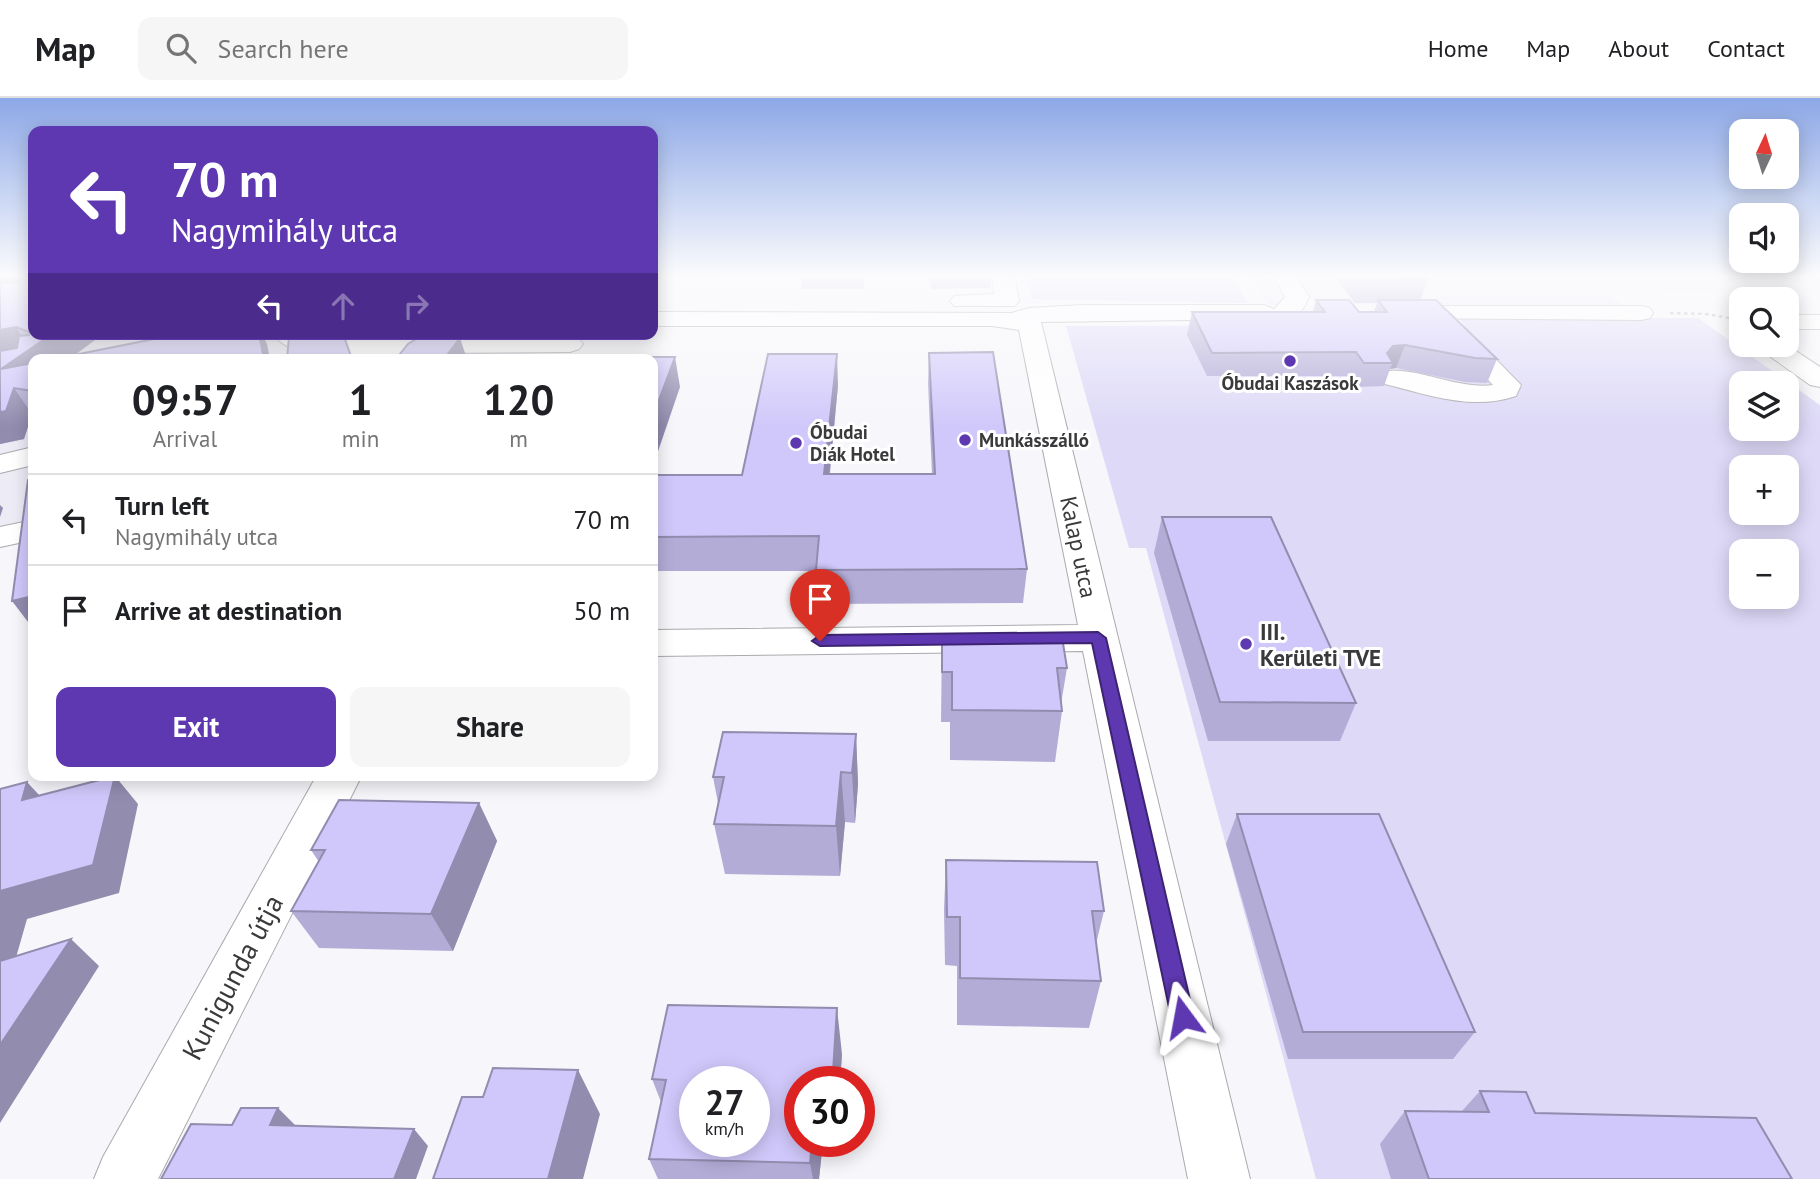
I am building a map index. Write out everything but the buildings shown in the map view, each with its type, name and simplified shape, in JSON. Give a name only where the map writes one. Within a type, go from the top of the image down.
[{"type":"street","name":"Kalap utca","points":[[1023,325],[1098,638],[1219,1179]]},
{"type":"street","points":[[1395,378],[1466,393],[1493,395],[1506,390],[1507,385],[1503,380],[1448,325]]},
{"type":"street","points":[[291,340],[308,345],[408,352],[569,346]]},
{"type":"street","points":[[1788,357],[1820,379]]},
{"type":"street","points":[[0,464],[28,457]]},
{"type":"street","points":[[0,537],[28,531]]},
{"type":"street","points":[[658,643],[1098,638]]},
{"type":"street","name":"Kunigunda útja","points":[[125,1179],[337,781]]},
{"type":"shaded area","points":[[0,325],[28,325],[28,340],[540,340],[532,354],[28,354],[28,525],[0,530]]},
{"type":"shaded area","points":[[1708,325],[1729,340],[1729,357],[1753,357],[1772,371],[1729,371],[1729,441],[1799,441],[1799,390],[1820,405],[1820,1179],[1316,1179],[1146,548],[1129,548],[1066,326]]},
{"type":"place","name":"Óbudai Kaszások","points":[[1290,361]]},
{"type":"place","name":"Munkásszálló","points":[[965,440]]},
{"type":"place","name":"Óbudai Diák Hotel","points":[[796,443]]},
{"type":"place","name":"III. Kerületi TVE","points":[[1246,644]]},
{"type":"route","points":[[820,641],[1098,638],[1183,1017]]}]
